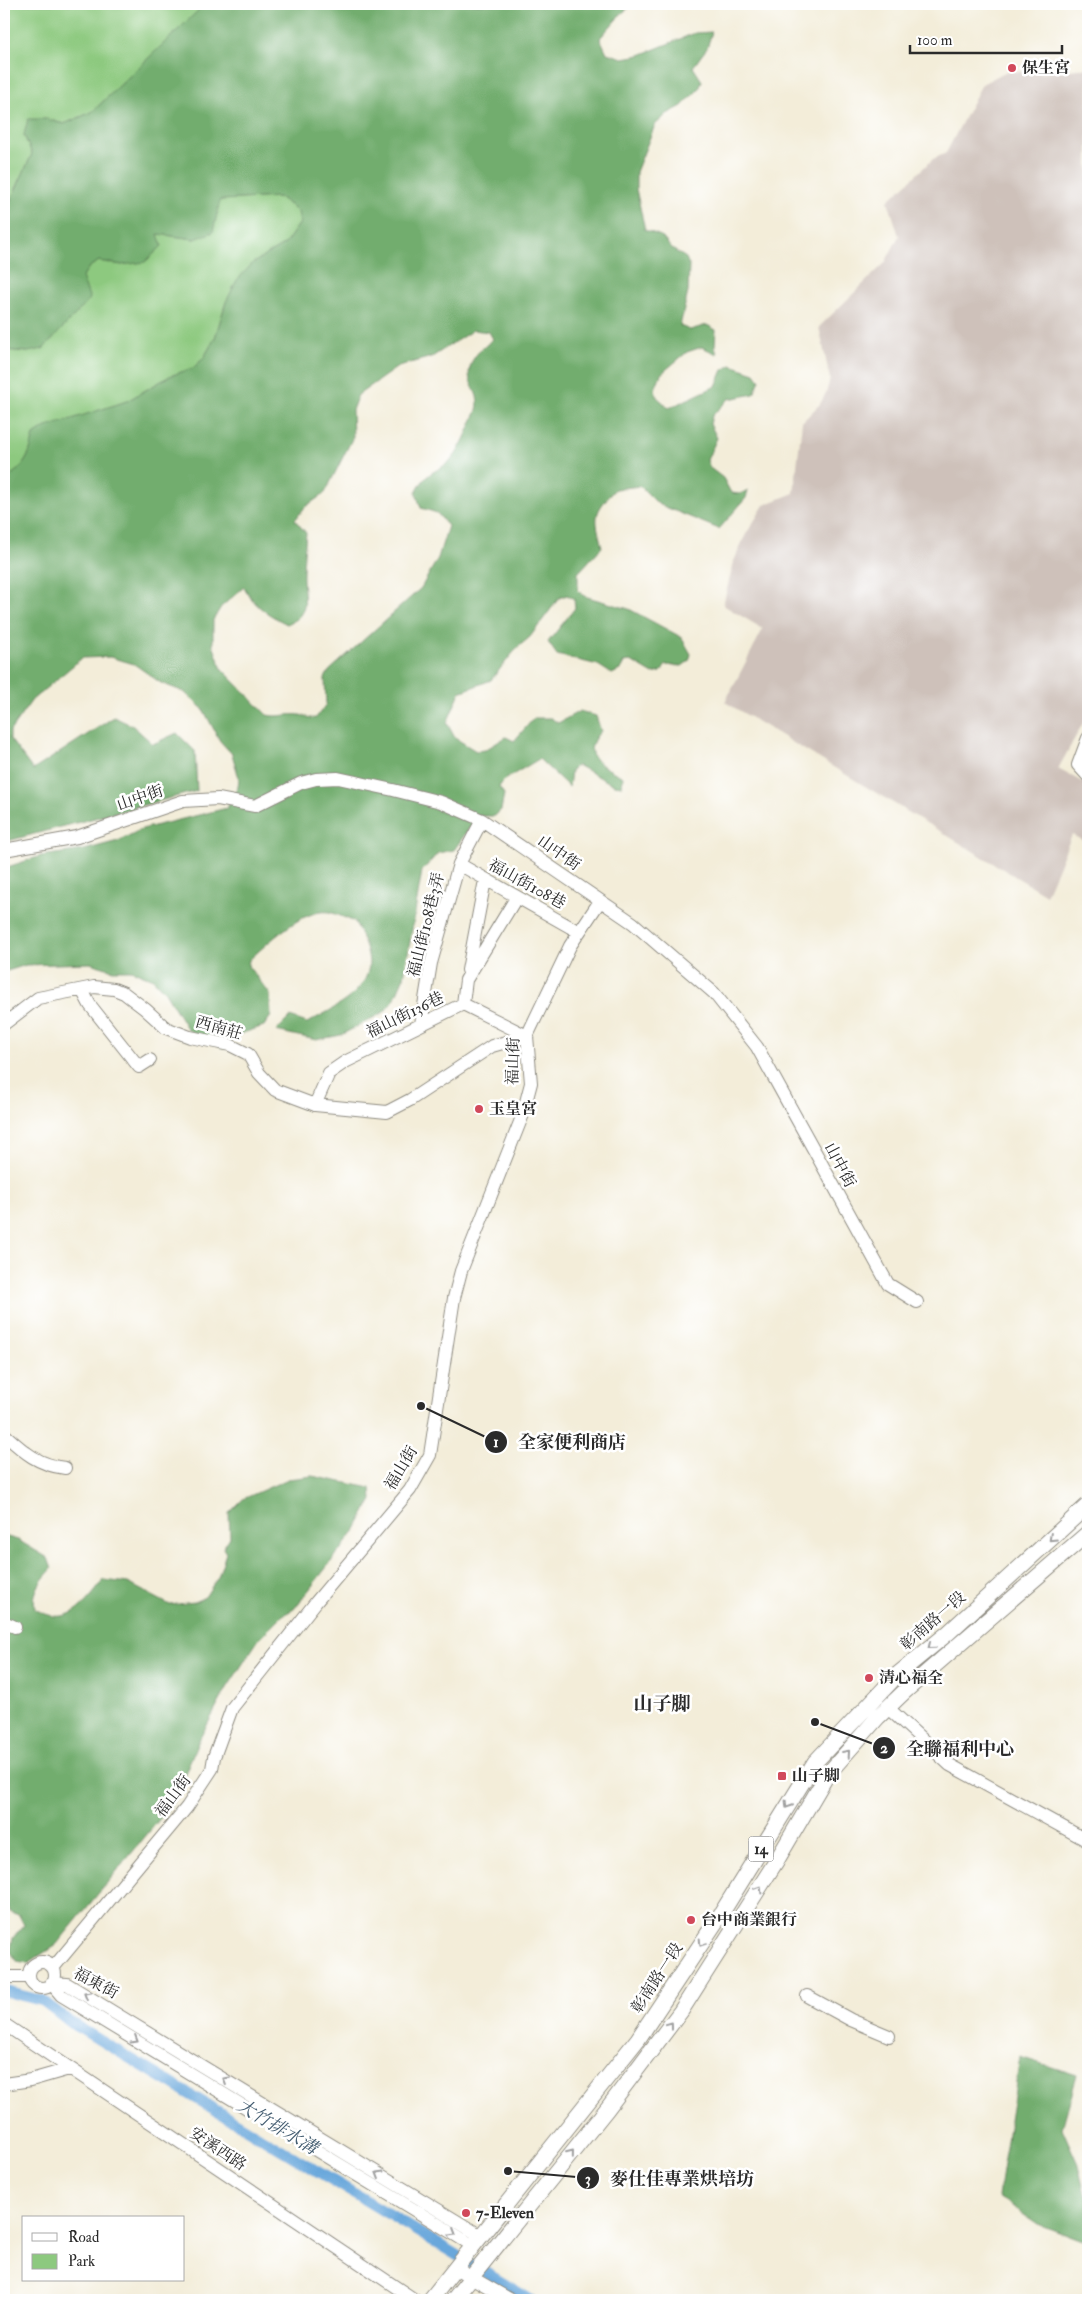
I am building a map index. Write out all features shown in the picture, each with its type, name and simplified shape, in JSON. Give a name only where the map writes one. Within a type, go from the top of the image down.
[{"type":"main road","name":"彰南路一段","points":[[477,2240],[638,2039],[721,1914],[815,1762],[898,1674],[948,1633],[1088,1505]]},
{"type":"main road","name":"14","points":[[453,2300],[495,2245],[607,2109],[681,2011],[777,1860],[828,1775],[888,1708],[1088,1532]]},
{"type":"main road","name":"福東街","points":[[477,2240],[495,2245]]},
{"type":"main road","points":[[477,2240],[485,2258]]},
{"type":"main road","name":"14","points":[[430,2300],[477,2240]]},
{"type":"street","points":[[1088,738],[1078,765],[1088,776]]},
{"type":"street","name":"山中街","points":[[4,850],[77,837],[183,801],[218,799],[255,806],[301,783],[316,779],[338,778],[393,790],[441,802],[482,820],[633,923],[714,993],[757,1047],[888,1284],[917,1302]]},
{"type":"street","name":"福山街108巷3弄","points":[[421,1024],[432,963],[459,864],[482,820]]},
{"type":"street","name":"福山街108巷","points":[[459,864],[579,932]]},
{"type":"street","points":[[462,1004],[485,880]]},
{"type":"street","points":[[466,980],[516,898]]},
{"type":"street","name":"福山街","points":[[53,1968],[187,1807],[212,1769],[214,1757],[232,1708],[316,1602],[410,1490],[430,1455],[454,1298],[461,1271],[522,1117],[531,1083],[527,1036],[570,946],[600,900]]},
{"type":"street","name":"西南莊","points":[[4,1024],[38,998],[94,987],[119,991],[145,1008],[166,1028],[190,1037],[230,1045],[248,1054],[259,1073],[275,1090],[315,1105],[387,1112],[410,1100],[492,1046],[527,1036]]},
{"type":"street","points":[[82,990],[90,1005],[139,1067],[150,1060]]},
{"type":"street","name":"福山街136巷","points":[[315,1105],[329,1073],[345,1062],[462,1004],[527,1036]]},
{"type":"street","points":[[4,1434],[24,1452],[48,1466],[65,1468]]},
{"type":"street","points":[[888,1708],[950,1765],[1088,1841]]},
{"type":"street","points":[[36,1962],[46,1962],[53,1968],[54,1976],[51,1983],[39,1987],[31,1983],[29,1978],[30,1969],[36,1962]]},
{"type":"street","points":[[4,1977],[29,1978]]},
{"type":"street","name":"福東街","points":[[51,1983],[67,1984],[262,2110],[477,2240]]},
{"type":"street","points":[[807,1996],[851,2020],[889,2036]]},
{"type":"street","name":"安溪西路","points":[[4,2024],[68,2069],[414,2300]]},
{"type":"street","points":[[4,2084],[30,2080],[68,2069]]},
{"type":"street","points":[[455,2268],[511,2300]]},
{"type":"shaded area","points":[[1088,68],[1088,714],[1058,769],[1088,785],[1088,843],[1072,835],[1046,895],[725,702],[763,629],[723,605],[734,561],[745,536],[764,505],[794,493],[802,422],[820,404],[830,379],[819,327],[885,263],[899,236],[888,201],[933,159],[946,153],[982,84],[1007,71],[1041,73]]},
{"type":"green space","points":[[4,4],[205,5],[92,112],[64,124],[46,119],[24,135],[32,154],[4,215]]},
{"type":"green space","points":[[205,4],[634,4],[622,13],[600,38],[607,53],[623,58],[640,55],[695,33],[712,32],[707,48],[693,67],[702,81],[699,89],[682,106],[667,114],[655,125],[636,172],[636,189],[645,230],[661,236],[672,249],[686,258],[689,265],[688,292],[680,326],[690,330],[707,325],[716,330],[715,346],[717,354],[702,347],[687,352],[661,374],[655,389],[657,397],[669,408],[716,386],[723,370],[731,365],[755,373],[760,380],[754,394],[729,399],[712,416],[710,424],[717,438],[707,460],[710,468],[723,478],[731,493],[740,494],[748,490],[746,498],[719,529],[658,504],[640,486],[615,489],[597,515],[602,547],[578,573],[578,590],[584,596],[629,609],[681,637],[691,654],[689,661],[682,666],[666,665],[661,672],[653,674],[631,661],[624,662],[620,670],[612,674],[598,665],[557,655],[548,642],[575,608],[574,599],[567,595],[559,598],[530,637],[517,648],[491,680],[460,692],[447,723],[455,738],[476,751],[485,750],[506,737],[514,741],[534,718],[551,718],[558,723],[580,711],[596,716],[601,731],[594,740],[592,754],[601,764],[623,777],[622,786],[614,785],[577,765],[571,771],[569,787],[539,759],[504,780],[499,787],[504,794],[501,810],[495,816],[478,816],[454,850],[438,853],[422,871],[404,977],[394,1000],[384,1012],[341,1035],[316,1040],[276,1031],[290,1017],[307,1023],[339,1005],[359,988],[365,978],[369,967],[368,955],[355,922],[329,912],[319,912],[297,921],[286,928],[249,960],[248,966],[270,994],[271,1016],[264,1026],[237,1035],[225,1049],[188,1030],[165,992],[153,979],[131,970],[113,970],[90,963],[26,965],[4,972],[4,868],[41,856],[84,850],[118,841],[142,829],[227,808],[238,787],[239,778],[232,754],[220,741],[203,709],[184,692],[161,683],[134,664],[110,657],[82,658],[32,700],[10,731],[10,739],[33,770],[114,717],[133,726],[153,744],[177,733],[195,751],[197,791],[4,842],[4,480],[22,466],[28,456],[34,435],[44,428],[127,401],[170,376],[193,368],[203,359],[215,338],[226,302],[237,280],[253,263],[285,244],[300,223],[298,211],[279,197],[220,200],[213,232],[195,239],[158,234],[162,246],[145,262],[122,265],[99,261],[89,267],[82,277],[90,299],[43,349],[28,352],[4,350],[4,215],[32,154],[24,135],[28,119],[46,119],[64,124],[92,112]],"holes":[[[473,330],[489,332],[493,339],[480,350],[470,367],[470,381],[478,399],[478,406],[468,432],[452,459],[428,475],[416,493],[421,508],[437,513],[448,526],[438,558],[421,588],[329,671],[325,678],[326,704],[316,718],[302,715],[267,715],[222,669],[213,645],[213,620],[221,607],[244,587],[253,600],[273,617],[287,624],[300,615],[304,603],[303,568],[306,533],[295,520],[305,507],[325,493],[353,437],[352,410],[358,395],[399,366],[432,357]]]},
{"type":"green space","points":[[279,197],[298,211],[300,223],[285,244],[253,263],[226,302],[215,338],[203,359],[193,368],[170,376],[127,401],[44,429],[34,435],[28,456],[22,466],[4,480],[4,350],[28,352],[89,267],[99,261],[122,265],[158,234],[195,239],[220,200]]},
{"type":"green space","points":[[312,1476],[371,1488],[372,1500],[355,1531],[294,1609],[283,1615],[259,1639],[227,1688],[199,1740],[172,1804],[56,1945],[28,1963],[17,1961],[10,1951],[13,1938],[24,1925],[19,1915],[10,1912],[4,1899],[4,1536],[18,1540],[48,1558],[52,1569],[38,1587],[34,1603],[35,1609],[47,1614],[67,1615],[75,1611],[83,1605],[104,1580],[128,1583],[170,1605],[194,1602],[205,1597],[218,1577],[226,1553],[223,1548],[230,1537],[229,1513],[243,1499],[288,1479]]},
{"type":"green space","points":[[1020,2057],[1077,2075],[1062,2128],[1077,2162],[1088,2200],[1088,2243],[1038,2224],[998,2197]]},
{"type":"waterway","name":"大竹排水溝","points":[[4,1991],[43,2001],[73,2024],[531,2300]]},
{"type":"place","name":"保生宮","points":[[1012,68]]},
{"type":"place","name":"玉皇宮","points":[[479,1109]]},
{"type":"place","name":"全家便利商店","points":[[421,1406]]},
{"type":"place","name":"清心福全","points":[[869,1678]]},
{"type":"place","name":"全聯福利中心","points":[[815,1722]]},
{"type":"place","name":"山子脚","points":[[782,1776]]},
{"type":"place","name":"台中商業銀行","points":[[691,1920]]},
{"type":"place","name":"麥仕佳專業烘培坊","points":[[508,2171]]},
{"type":"place","name":"7-Eleven","points":[[466,2213]]},
{"type":"district","name":"山子脚","points":[[662,1704]]}]
